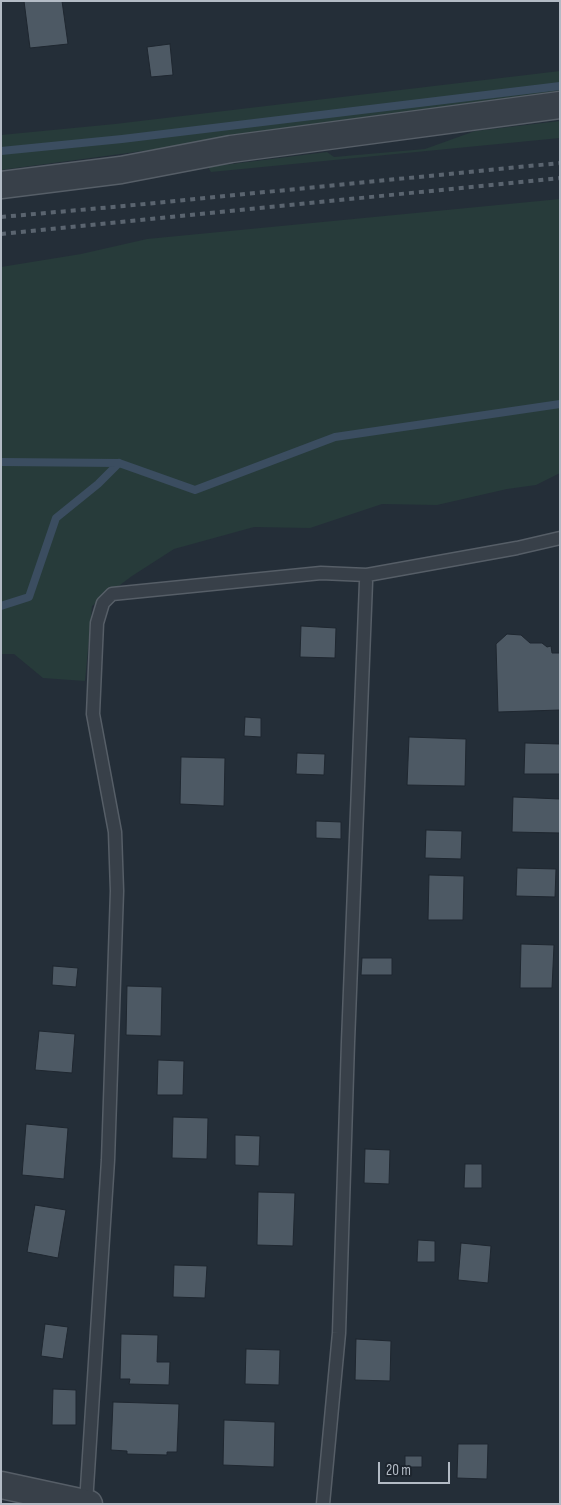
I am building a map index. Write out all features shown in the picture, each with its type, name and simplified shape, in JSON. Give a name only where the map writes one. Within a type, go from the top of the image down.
[{"type":"street","points":[[1,185],[121,170],[231,149],[560,105]]},
{"type":"street","points":[[1,1485],[88,1503]]},
{"type":"lane","points":[[88,1503],[108,1160],[117,891],[115,832],[94,714],[97,623],[104,604],[112,594],[321,572],[367,575],[517,548],[560,538]]},
{"type":"lane","points":[[324,1504],[340,1333],[348,1042],[366,582]]},
{"type":"green space","points":[[560,71],[560,95],[1,170],[1,135],[115,124]]},
{"type":"green space","points":[[560,121],[560,138],[211,172],[208,167],[327,152],[334,157],[425,149],[475,131]]},
{"type":"green space","points":[[560,199],[560,473],[536,485],[507,489],[437,505],[382,504],[310,528],[254,527],[174,549],[132,576],[92,606],[85,681],[43,678],[14,654],[1,654],[1,267],[81,254],[147,239]]},
{"type":"building","points":[[24,1],[62,1],[68,44],[30,48]]},
{"type":"building","points":[[170,44],[173,75],[151,77],[147,47]]},
{"type":"building","points":[[301,626],[336,628],[335,658],[300,657]]},
{"type":"building","points":[[507,634],[521,635],[530,643],[542,643],[547,647],[551,646],[552,653],[560,653],[560,710],[498,712],[496,644]]},
{"type":"building","points":[[245,717],[261,718],[261,737],[244,736]]},
{"type":"building","points":[[409,737],[466,739],[465,786],[407,785]]},
{"type":"building","points":[[525,743],[560,744],[560,774],[524,774]]},
{"type":"building","points":[[297,753],[325,754],[324,775],[296,774]]},
{"type":"building","points":[[181,757],[225,758],[224,806],[180,804]]},
{"type":"building","points":[[513,797],[560,799],[560,833],[512,832]]},
{"type":"building","points":[[316,821],[341,822],[341,839],[316,838]]},
{"type":"building","points":[[426,830],[462,831],[461,859],[425,858]]},
{"type":"building","points":[[517,868],[556,869],[555,897],[516,896]]},
{"type":"building","points":[[429,875],[464,876],[463,920],[428,920]]},
{"type":"building","points":[[521,944],[554,945],[552,988],[520,988]]},
{"type":"building","points":[[362,958],[392,958],[392,975],[361,975]]},
{"type":"building","points":[[53,966],[78,968],[76,987],[52,985]]},
{"type":"building","points":[[127,986],[162,987],[161,1036],[126,1035]]},
{"type":"building","points":[[39,1031],[75,1034],[72,1073],[35,1070]]},
{"type":"building","points":[[158,1060],[184,1061],[183,1095],[157,1095]]},
{"type":"building","points":[[173,1117],[208,1118],[207,1159],[172,1158]]},
{"type":"building","points":[[26,1124],[68,1128],[64,1179],[22,1175]]},
{"type":"building","points":[[235,1135],[260,1136],[259,1166],[235,1165]]},
{"type":"building","points":[[365,1149],[390,1150],[389,1184],[364,1183]]},
{"type":"building","points":[[465,1164],[482,1164],[482,1188],[464,1188]]},
{"type":"building","points":[[258,1192],[295,1193],[293,1246],[257,1245]]},
{"type":"building","points":[[35,1205],[66,1210],[58,1258],[27,1252]]},
{"type":"building","points":[[418,1240],[435,1241],[435,1262],[417,1262]]},
{"type":"building","points":[[461,1243],[491,1246],[488,1283],[458,1280]]},
{"type":"building","points":[[174,1265],[207,1266],[205,1298],[173,1297]]},
{"type":"building","points":[[45,1324],[68,1327],[63,1359],[41,1356]]},
{"type":"building","points":[[121,1334],[158,1335],[157,1362],[170,1362],[169,1385],[129,1384],[130,1379],[120,1379]]},
{"type":"building","points":[[356,1339],[391,1341],[390,1381],[355,1380]]},
{"type":"building","points":[[246,1349],[280,1350],[279,1385],[245,1384]]},
{"type":"building","points":[[53,1389],[76,1390],[76,1425],[52,1425]]},
{"type":"building","points":[[113,1402],[179,1404],[177,1452],[167,1452],[167,1455],[127,1454],[127,1451],[111,1450]]},
{"type":"building","points":[[224,1420],[275,1422],[274,1467],[223,1465]]},
{"type":"building","points":[[458,1444],[488,1444],[487,1479],[457,1478]]},
{"type":"building","points":[[405,1456],[422,1456],[422,1467],[405,1467]]},
{"type":"waterway","points":[[1,151],[122,139],[560,86]]},
{"type":"waterway","points":[[1,462],[119,463],[195,490],[335,437],[560,404]]},
{"type":"waterway","points":[[1,606],[29,597],[56,518],[98,484],[119,463]]},
{"type":"railway","points":[[1,217],[560,163]]},
{"type":"railway","points":[[1,234],[560,178]]}]
